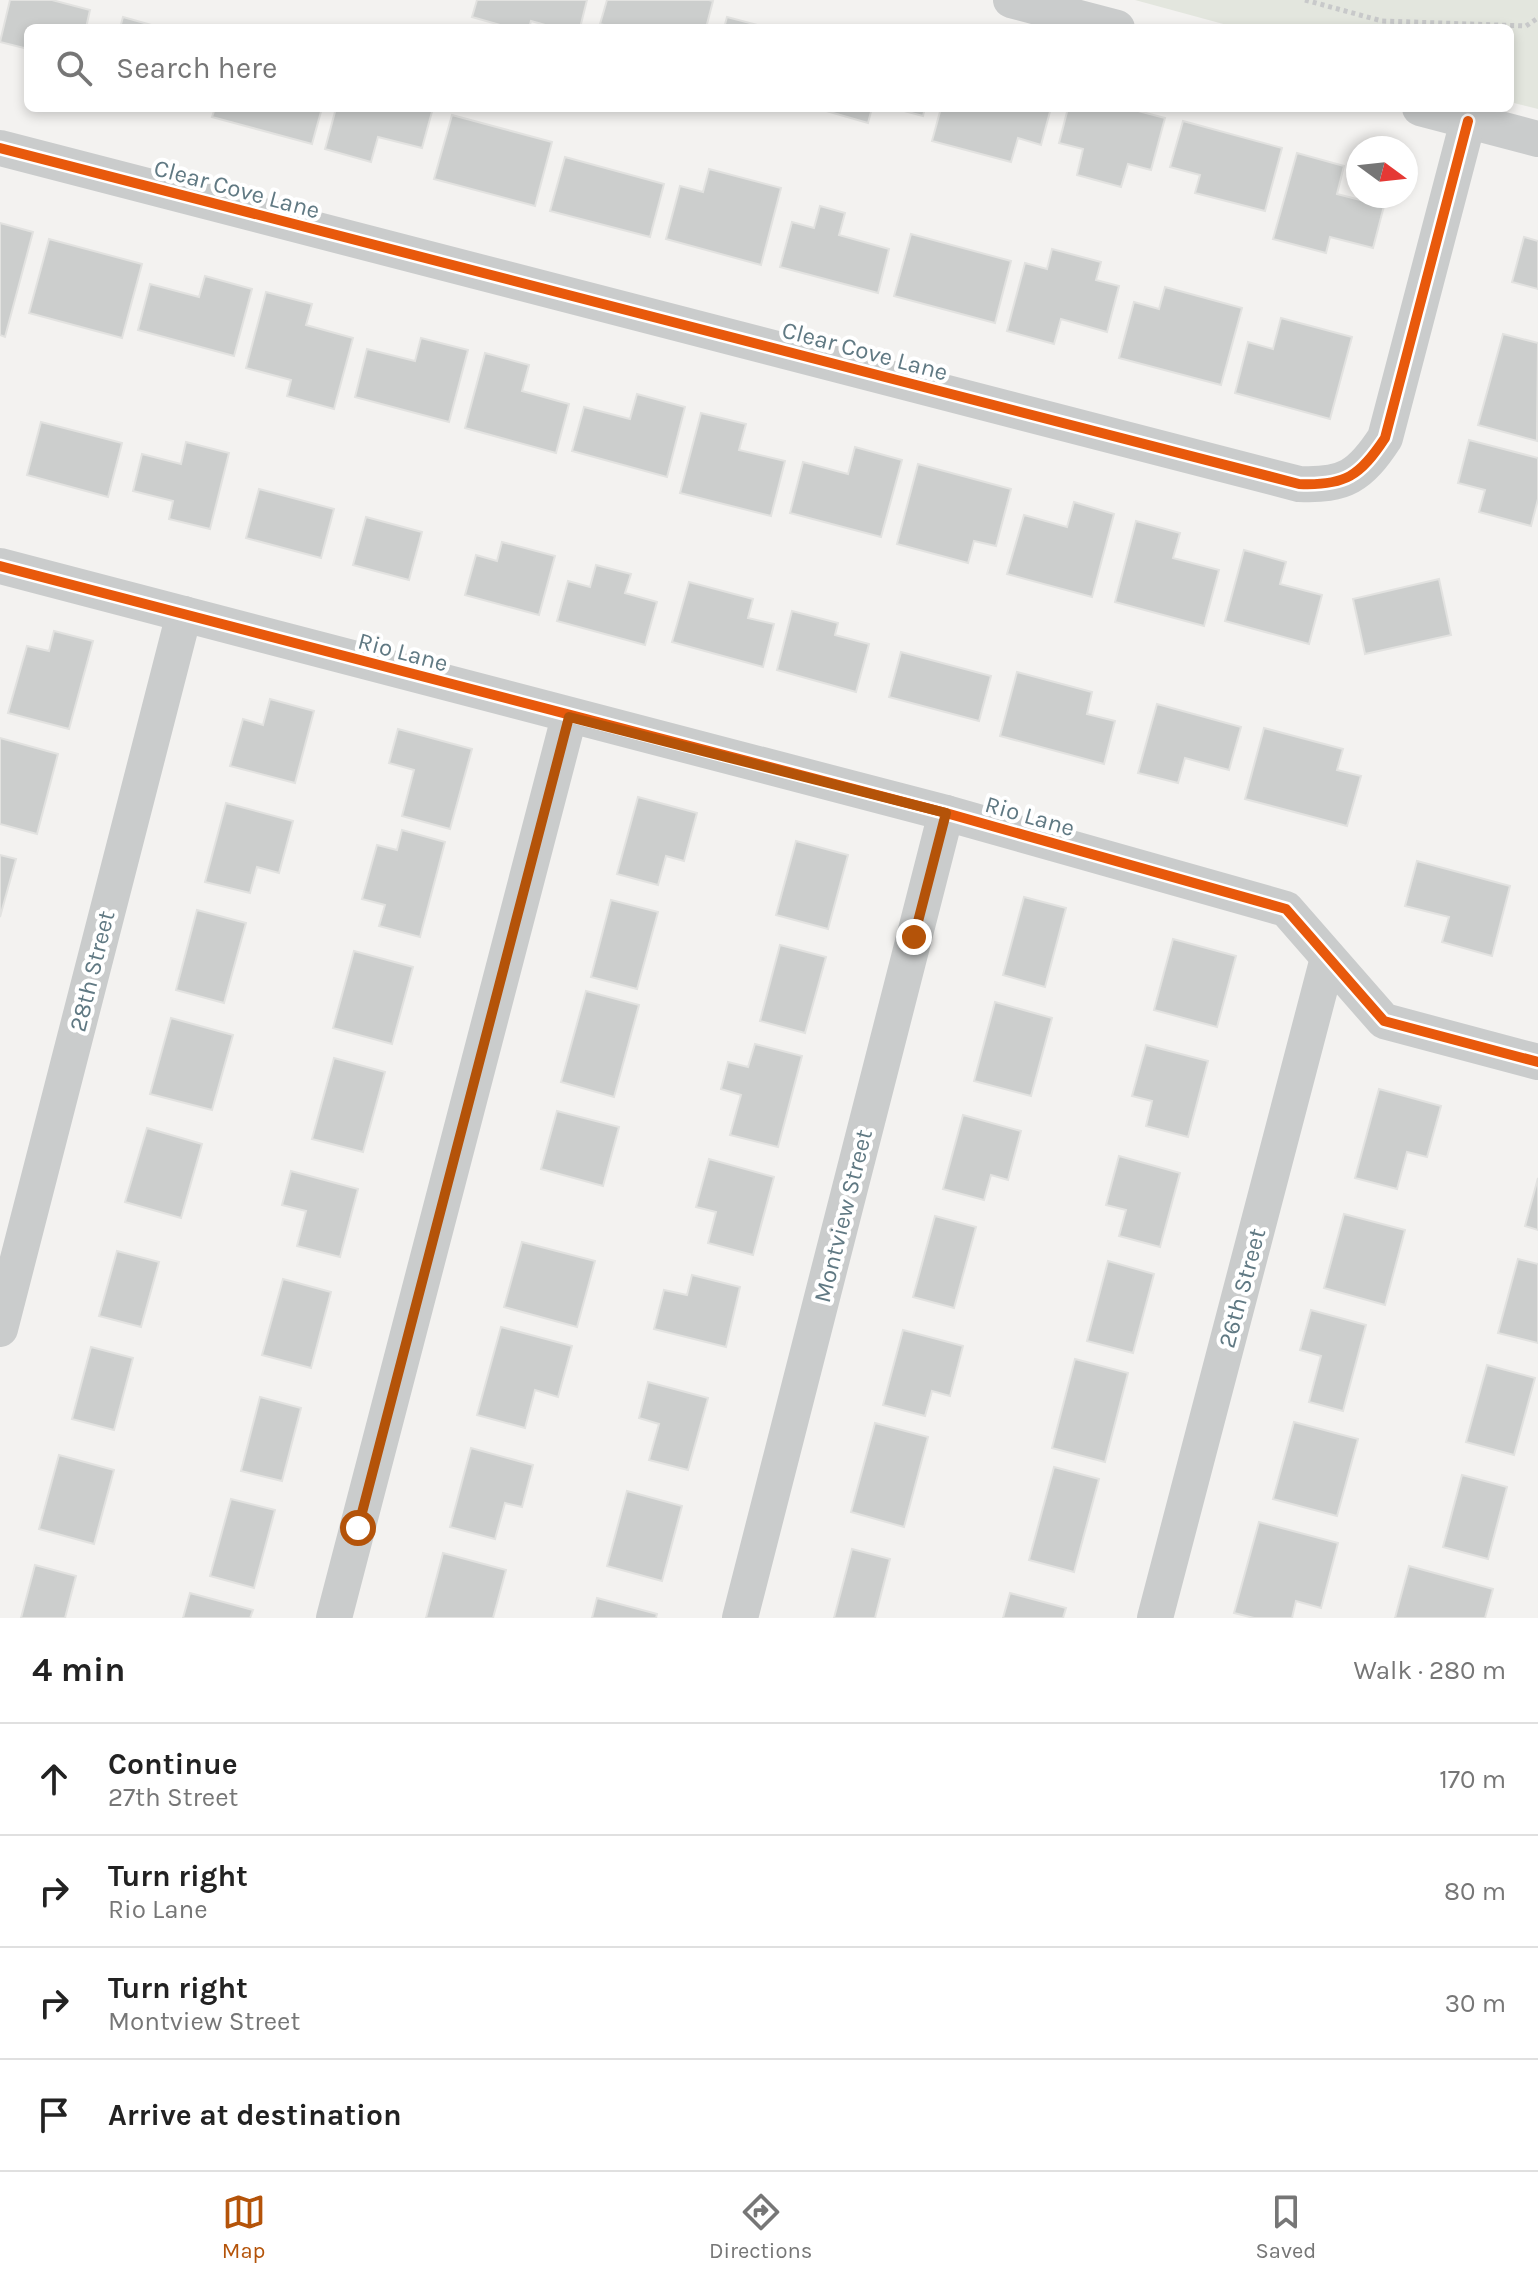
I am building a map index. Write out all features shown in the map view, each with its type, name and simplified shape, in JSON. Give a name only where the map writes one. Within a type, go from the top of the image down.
[{"type":"street","points":[[1011,0],[1102,24]]},
{"type":"street","points":[[1435,112],[1538,139]]},
{"type":"street","name":"Clear Cove Lane","points":[[0,148],[1299,484],[1325,485],[1351,477],[1369,462],[1385,438],[1468,121]]},
{"type":"street","name":"Rio Lane","points":[[0,566],[946,813],[1286,909],[1384,1021],[1538,1062]]},
{"type":"street","name":"28th Street","points":[[0,1329],[184,614]]},
{"type":"street","points":[[334,1618],[569,717]]},
{"type":"street","name":"Montview Street","points":[[740,1618],[946,813]]},
{"type":"street","name":"26th Street","points":[[1155,1618],[1328,958]]},
{"type":"path","points":[[1305,0],[1382,21],[1468,24]]},
{"type":"path","points":[[1514,26],[1526,26],[1538,18]]},
{"type":"shaded area","points":[[1135,0],[1538,0],[1538,109],[1514,103],[1514,24],[1223,24]]},
{"type":"building","points":[[10,0],[52,0],[90,10],[87,24],[24,24],[24,48],[0,42]]},
{"type":"building","points":[[477,0],[587,0],[581,24],[531,21],[530,24],[497,24],[472,17]]},
{"type":"building","points":[[607,0],[713,1],[707,24],[600,24]]},
{"type":"building","points":[[123,17],[148,24],[121,24]]},
{"type":"building","points":[[727,17],[754,24],[725,24]]},
{"type":"building","points":[[214,112],[321,112],[312,144],[212,117]]},
{"type":"building","points":[[335,112],[432,112],[422,148],[378,137],[371,162],[325,149]]},
{"type":"building","points":[[830,112],[871,112],[868,123]]},
{"type":"building","points":[[940,112],[1050,112],[1041,145],[1018,138],[1011,162],[932,141]]},
{"type":"building","points":[[1067,112],[1142,112],[1165,118],[1151,170],[1128,164],[1121,187],[1077,175],[1083,149],[1059,143]]},
{"type":"building","points":[[452,115],[552,142],[535,206],[434,179]]},
{"type":"building","points":[[1183,121],[1282,148],[1265,211],[1195,193],[1200,175],[1170,167]]},
{"type":"building","points":[[1297,153],[1344,166],[1337,194],[1346,196],[1346,208],[1383,208],[1373,248],[1330,237],[1326,253],[1273,239]]},
{"type":"building","points":[[565,157],[664,184],[650,237],[550,211]]},
{"type":"building","points":[[709,169],[781,188],[761,265],[666,239],[680,186],[703,192]]},
{"type":"building","points":[[820,206],[845,213],[839,235],[889,249],[878,293],[780,267],[792,222],[814,228]]},
{"type":"building","points":[[0,223],[33,232],[5,337],[0,335]]},
{"type":"building","points":[[911,234],[1011,261],[995,323],[894,296]]},
{"type":"building","points":[[1524,237],[1538,241],[1538,289],[1512,282]]},
{"type":"building","points":[[49,239],[142,264],[122,338],[29,313]]},
{"type":"building","points":[[1052,249],[1101,262],[1096,280],[1119,286],[1107,332],[1061,319],[1054,344],[1007,331],[1025,263],[1047,269]]},
{"type":"building","points":[[205,276],[252,289],[234,356],[138,330],[150,284],[199,297]]},
{"type":"building","points":[[1165,287],[1242,308],[1221,385],[1119,358],[1134,302],[1159,309]]},
{"type":"building","points":[[266,292],[312,304],[306,325],[353,338],[334,409],[287,396],[291,380],[246,368]]},
{"type":"building","points":[[1281,318],[1352,337],[1330,419],[1235,393],[1248,342],[1273,349]]},
{"type":"building","points":[[1503,334],[1538,343],[1537,441],[1478,425]]},
{"type":"building","points":[[421,338],[468,350],[449,422],[355,397],[367,349],[415,361]]},
{"type":"building","points":[[485,353],[529,365],[522,391],[569,404],[556,453],[465,428]]},
{"type":"building","points":[[637,394],[685,407],[667,477],[572,451],[584,407],[630,419]]},
{"type":"building","points":[[701,413],[746,424],[739,450],[785,461],[771,516],[680,493]]},
{"type":"building","points":[[41,422],[122,443],[108,497],[27,475]]},
{"type":"building","points":[[1469,440],[1538,458],[1538,499],[1531,526],[1479,512],[1485,490],[1458,483]]},
{"type":"building","points":[[186,442],[229,453],[210,529],[169,519],[173,501],[133,491],[142,454],[181,464]]},
{"type":"building","points":[[855,447],[902,460],[881,537],[790,513],[803,462],[848,474]]},
{"type":"building","points":[[918,464],[1011,489],[996,546],[974,541],[968,563],[897,544]]},
{"type":"building","points":[[259,489],[334,509],[321,558],[246,538]]},
{"type":"building","points":[[1074,502],[1114,514],[1092,597],[1007,574],[1024,515],[1067,527]]},
{"type":"building","points":[[366,517],[422,532],[409,580],[353,565]]},
{"type":"building","points":[[1136,521],[1180,533],[1173,558],[1219,570],[1204,626],[1115,602]]},
{"type":"building","points":[[502,542],[555,556],[539,615],[465,595],[476,555],[497,561]]},
{"type":"building","points":[[1244,550],[1286,562],[1280,584],[1322,595],[1309,644],[1225,621]]},
{"type":"building","points":[[596,565],[631,574],[625,593],[657,602],[645,645],[557,621],[568,581],[590,587]]},
{"type":"building","points":[[1439,579],[1451,635],[1365,654],[1353,599]]},
{"type":"building","points":[[689,582],[753,599],[748,618],[774,624],[763,667],[672,642]]},
{"type":"building","points":[[792,611],[838,623],[835,635],[869,644],[856,692],[777,670]]},
{"type":"building","points":[[54,631],[93,641],[69,729],[8,713],[27,646],[49,651]]},
{"type":"building","points":[[901,652],[991,676],[979,721],[889,697]]},
{"type":"building","points":[[1017,672],[1092,692],[1087,714],[1115,721],[1104,764],[1000,736]]},
{"type":"building","points":[[270,699],[314,711],[295,783],[230,766],[243,719],[263,725]]},
{"type":"building","points":[[1157,704],[1241,727],[1229,770],[1185,758],[1178,783],[1138,773]]},
{"type":"building","points":[[1264,728],[1343,749],[1337,770],[1361,776],[1347,826],[1245,799]]},
{"type":"building","points":[[398,729],[472,749],[450,829],[402,816],[414,770],[389,763]]},
{"type":"building","points":[[0,738],[58,754],[37,834],[0,824]]},
{"type":"building","points":[[638,797],[697,813],[684,861],[666,856],[658,885],[617,874]]},
{"type":"building","points":[[226,803],[293,821],[279,873],[257,867],[250,893],[205,882]]},
{"type":"building","points":[[402,830],[445,842],[420,937],[379,926],[385,905],[362,899],[377,845],[397,850]]},
{"type":"building","points":[[796,841],[848,855],[828,929],[776,915]]},
{"type":"building","points":[[0,855],[16,859],[0,917]]},
{"type":"building","points":[[1417,861],[1510,886],[1492,956],[1442,942],[1449,917],[1405,906]]},
{"type":"building","points":[[1024,897],[1066,908],[1045,987],[1003,975]]},
{"type":"building","points":[[611,900],[658,912],[637,989],[591,977]]},
{"type":"building","points":[[197,910],[246,923],[224,1003],[176,990]]},
{"type":"building","points":[[1173,939],[1236,956],[1217,1027],[1154,1010]]},
{"type":"building","points":[[780,945],[826,957],[805,1033],[760,1021]]},
{"type":"building","points":[[354,951],[413,967],[392,1044],[333,1028]]},
{"type":"building","points":[[586,991],[639,1005],[614,1097],[561,1082]]},
{"type":"building","points":[[995,1002],[1052,1018],[1031,1096],[974,1081]]},
{"type":"building","points":[[171,1018],[233,1035],[212,1110],[150,1094]]},
{"type":"building","points":[[755,1044],[802,1056],[778,1147],[730,1135],[741,1095],[721,1089],[728,1062],[748,1067]]},
{"type":"building","points":[[1146,1045],[1208,1061],[1188,1137],[1146,1126],[1152,1101],[1132,1096]]},
{"type":"building","points":[[334,1058],[385,1072],[363,1152],[312,1139]]},
{"type":"building","points":[[1379,1089],[1441,1106],[1427,1157],[1407,1152],[1397,1189],[1355,1178]]},
{"type":"building","points":[[557,1111],[619,1127],[603,1186],[541,1169]]},
{"type":"building","points":[[963,1115],[1021,1131],[1008,1180],[991,1175],[984,1200],[943,1189]]},
{"type":"building","points":[[147,1128],[202,1144],[181,1218],[125,1202]]},
{"type":"building","points":[[1119,1156],[1180,1173],[1160,1247],[1119,1236],[1126,1210],[1106,1205]]},
{"type":"building","points":[[709,1159],[774,1177],[753,1255],[708,1243],[716,1212],[696,1207]]},
{"type":"building","points":[[291,1171],[358,1189],[340,1257],[297,1246],[306,1211],[282,1205]]},
{"type":"building","points":[[1538,1178],[1538,1230],[1525,1226]]},
{"type":"building","points":[[1344,1214],[1405,1230],[1385,1305],[1324,1288]]},
{"type":"building","points":[[935,1216],[976,1227],[954,1308],[913,1297]]},
{"type":"building","points":[[522,1242],[595,1261],[577,1327],[504,1307]]},
{"type":"building","points":[[117,1251],[159,1262],[141,1327],[99,1316]]},
{"type":"building","points":[[1518,1259],[1538,1264],[1538,1343],[1498,1333]]},
{"type":"building","points":[[1108,1261],[1154,1274],[1133,1353],[1087,1341]]},
{"type":"building","points":[[692,1275],[740,1287],[726,1347],[654,1329],[664,1290],[687,1295]]},
{"type":"building","points":[[283,1279],[331,1292],[311,1368],[262,1355]]},
{"type":"building","points":[[1311,1310],[1366,1325],[1343,1411],[1309,1402],[1321,1356],[1300,1350]]},
{"type":"building","points":[[501,1327],[572,1346],[558,1397],[535,1390],[525,1428],[477,1415]]},
{"type":"building","points":[[903,1330],[963,1346],[950,1396],[932,1391],[925,1416],[883,1405]]},
{"type":"building","points":[[91,1347],[133,1358],[114,1430],[72,1419]]},
{"type":"building","points":[[1075,1359],[1128,1373],[1105,1462],[1052,1448]]},
{"type":"building","points":[[1487,1365],[1535,1378],[1514,1455],[1466,1442]]},
{"type":"building","points":[[648,1382],[708,1398],[688,1470],[649,1460],[659,1424],[639,1418]]},
{"type":"building","points":[[260,1397],[301,1408],[282,1481],[241,1471]]},
{"type":"building","points":[[1294,1422],[1358,1439],[1337,1516],[1273,1499]]},
{"type":"building","points":[[875,1423],[928,1437],[904,1527],[851,1512]]},
{"type":"building","points":[[471,1448],[533,1465],[522,1507],[505,1503],[495,1539],[450,1527]]},
{"type":"building","points":[[59,1455],[114,1470],[94,1544],[39,1529]]},
{"type":"building","points":[[1054,1467],[1099,1479],[1074,1572],[1029,1560]]},
{"type":"building","points":[[1462,1475],[1507,1487],[1488,1559],[1443,1547]]},
{"type":"building","points":[[627,1491],[682,1506],[662,1581],[607,1566]]},
{"type":"building","points":[[231,1499],[275,1510],[254,1588],[210,1576]]},
{"type":"building","points":[[1259,1522],[1338,1543],[1321,1608],[1296,1601],[1292,1618],[1254,1618],[1234,1613]]},
{"type":"building","points":[[852,1549],[890,1559],[875,1618],[834,1618]]},
{"type":"building","points":[[443,1553],[506,1570],[493,1618],[426,1618]]},
{"type":"building","points":[[35,1565],[76,1576],[65,1618],[21,1618]]},
{"type":"building","points":[[1409,1566],[1493,1589],[1485,1618],[1395,1618]]},
{"type":"building","points":[[190,1593],[253,1610],[250,1618],[183,1618]]},
{"type":"building","points":[[1010,1593],[1066,1608],[1063,1618],[1003,1618]]},
{"type":"building","points":[[597,1598],[657,1614],[656,1618],[592,1618]]},
{"type":"cycle path","points":[[0,148],[1299,484],[1315,484],[1350,476],[1367,462],[1385,438],[1468,121]]},
{"type":"cycle path","points":[[0,566],[946,813],[1286,909],[1384,1021],[1538,1062]]},
{"type":"route","points":[[358,1528],[569,717],[946,813],[914,937]]}]
